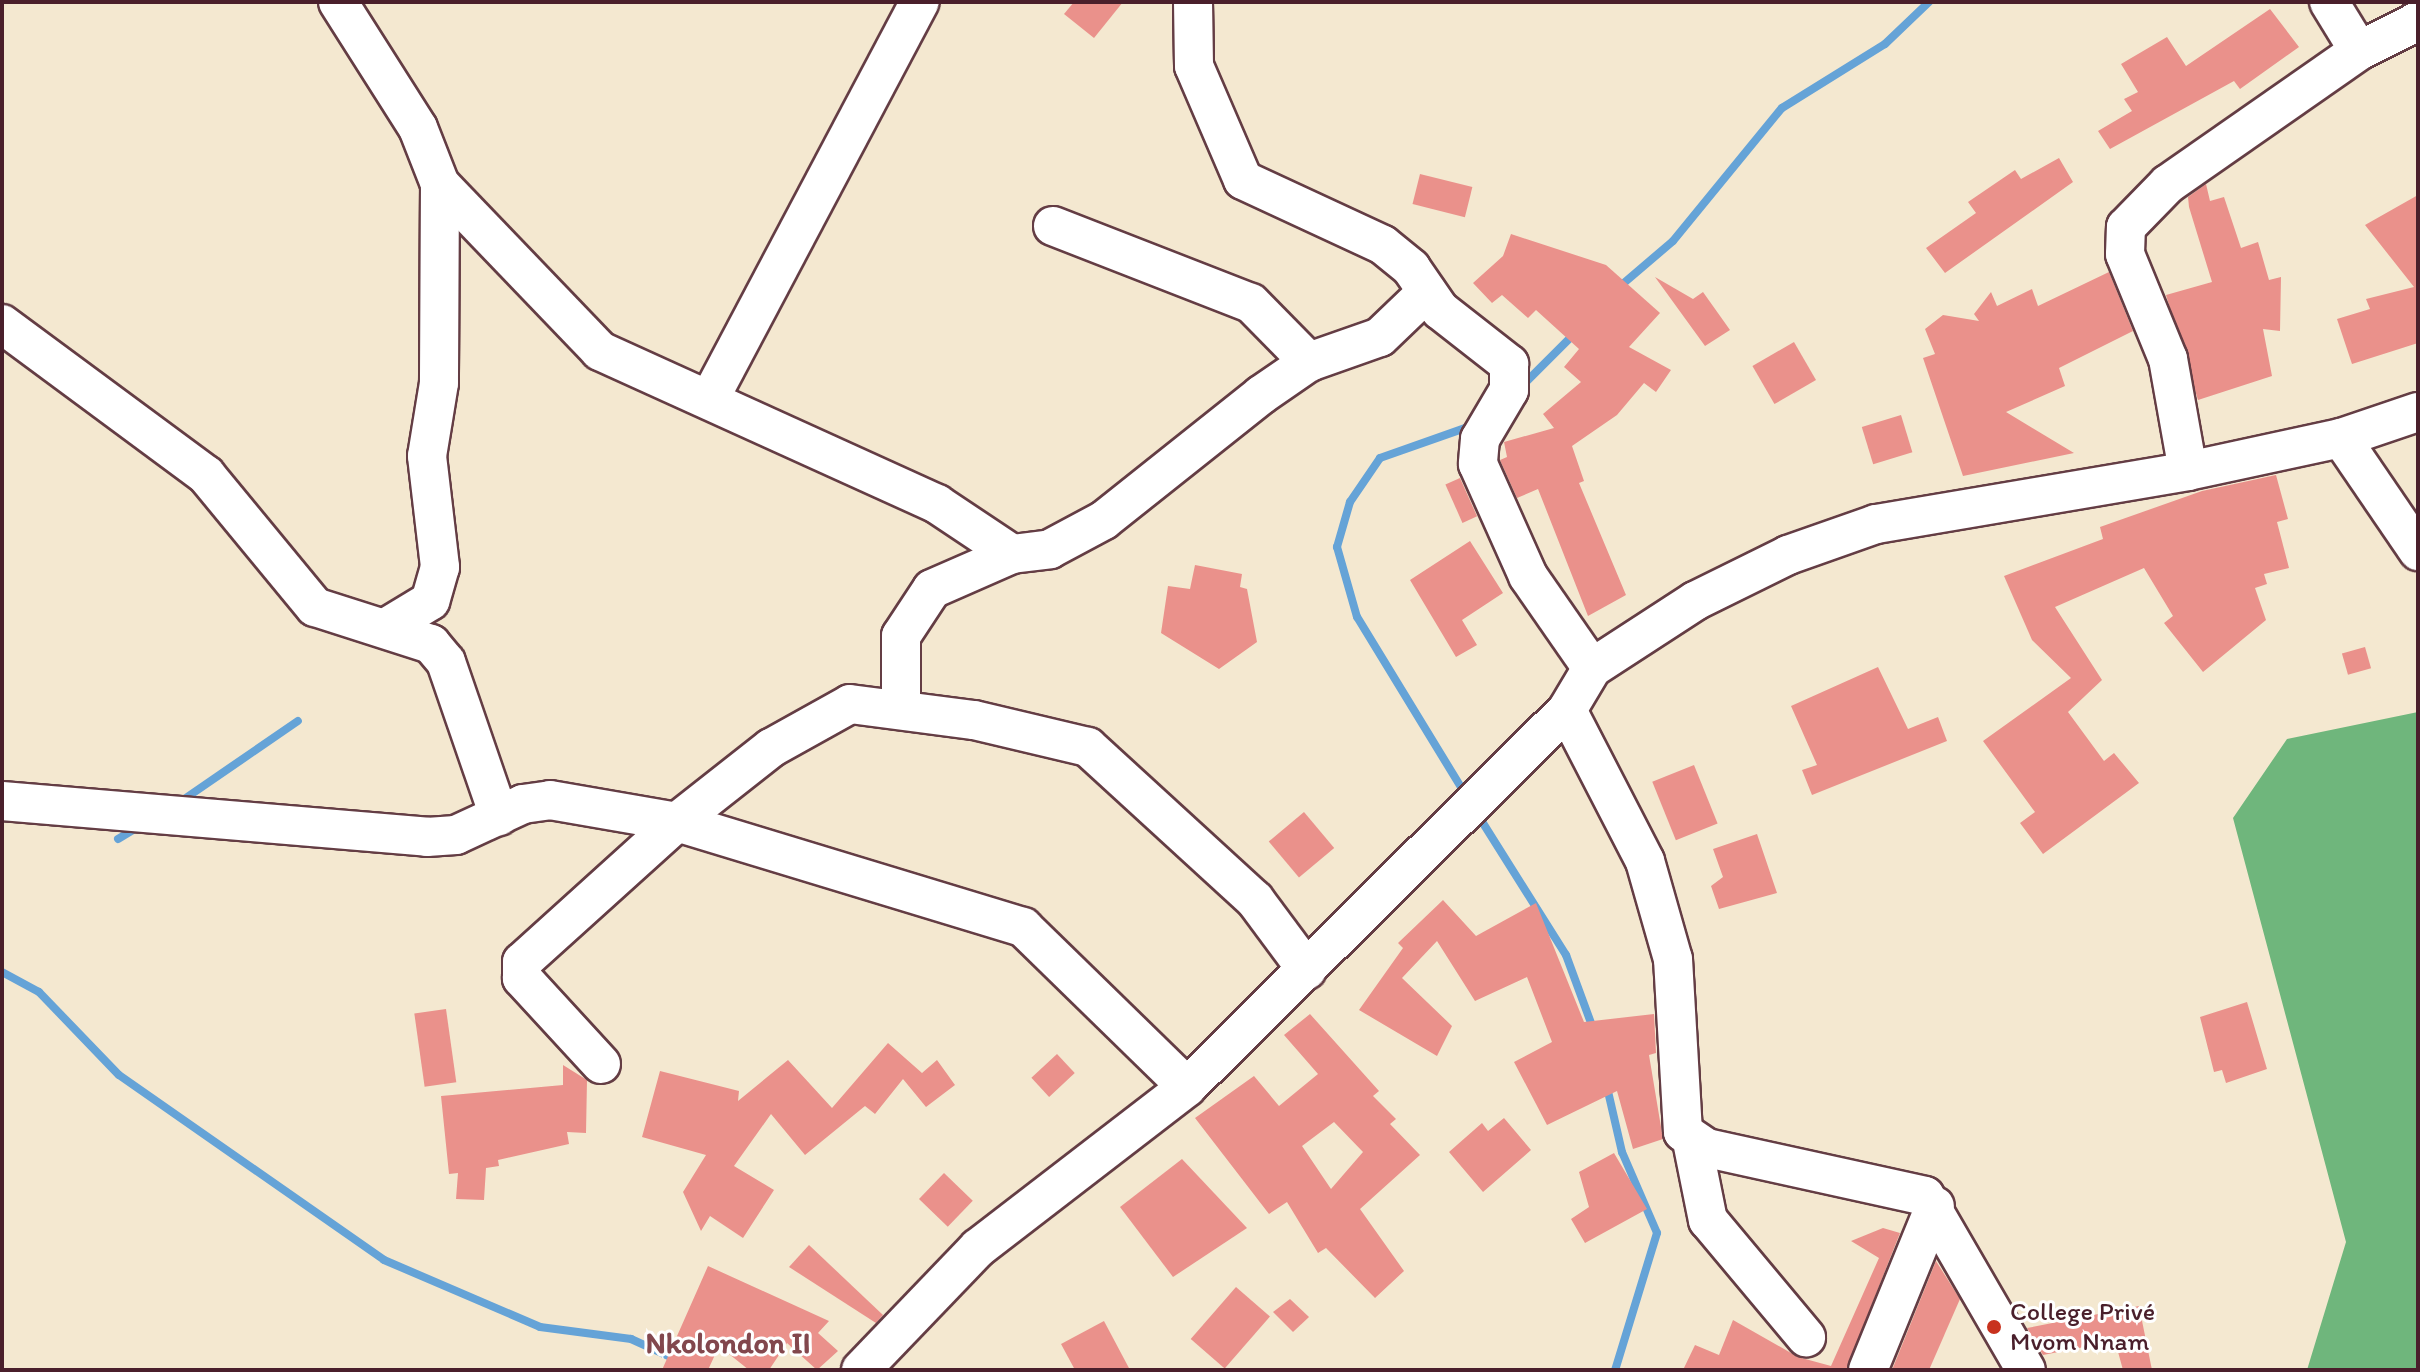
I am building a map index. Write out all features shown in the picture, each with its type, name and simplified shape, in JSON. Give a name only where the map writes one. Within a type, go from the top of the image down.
[{"type":"street","points":[[338,2],[418,128],[440,184],[439,383],[427,456],[440,567],[430,601],[387,627]]},
{"type":"street","points":[[711,396],[920,2]]},
{"type":"street","points":[[1193,2],[1194,66],[1243,180],[1383,245],[1427,292],[1509,364],[1509,390],[1480,439],[1478,464],[1528,576],[1592,668]]},
{"type":"street","points":[[2329,2],[2359,51]]},
{"type":"street","points":[[2188,471],[2168,359],[2125,254],[2126,227],[2168,184],[2359,51],[2418,21]]},
{"type":"street","points":[[440,184],[600,351],[711,396],[937,504],[1012,554]]},
{"type":"street","points":[[1053,226],[1251,303],[1309,362]]},
{"type":"street","points":[[901,708],[901,636],[918,603],[932,589],[1012,554],[1050,549],[1104,520],[1309,362],[1380,337],[1427,292]]},
{"type":"street","points":[[2,324],[206,475],[315,607],[387,627],[431,644],[446,662],[499,816]]},
{"type":"street","points":[[861,1370],[978,1248],[1187,1087],[1567,710],[1592,668],[1695,601],[1788,555],[1876,524],[2188,471],[2341,438],[2418,412]]},
{"type":"street","points":[[2341,438],[2418,551]]},
{"type":"street","points":[[601,1064],[522,978],[522,962],[677,822],[816,719],[850,704],[901,708],[1088,747],[1255,900],[1307,970]]},
{"type":"street","points":[[1567,710],[1645,861],[1673,959],[1681,1116],[1692,1141],[1708,1220],[1806,1337]]},
{"type":"street","points":[[2,801],[427,837],[456,835],[499,816],[550,800],[677,822],[1023,927],[1187,1087]]},
{"type":"street","points":[[1692,1141],[1910,1190],[1935,1206],[2026,1370]]},
{"type":"street","points":[[1868,1370],[1935,1206]]},
{"type":"green space","points":[[2418,712],[2418,1370],[2307,1370],[2346,1242],[2233,818],[2287,739]]},
{"type":"building","points":[[1074,2],[1123,2],[1094,38],[1064,14]]},
{"type":"building","points":[[2270,9],[2299,47],[2240,89],[2234,81],[2110,149],[2098,131],[2132,111],[2124,99],[2138,92],[2121,64],[2167,37],[2186,66]]},
{"type":"building","points":[[2059,158],[2073,182],[1945,273],[1926,248],[1976,213],[1968,202],[2015,170],[2021,179]]},
{"type":"building","points":[[1420,174],[1472,187],[1465,217],[1413,204]]},
{"type":"building","points":[[2206,184],[2210,201],[2224,197],[2241,248],[2258,242],[2269,280],[2281,277],[2280,331],[2263,329],[2272,376],[2198,400],[2166,295],[2212,282],[2188,197]]},
{"type":"building","points":[[2418,195],[2418,343],[2352,364],[2337,319],[2370,309],[2366,299],[2414,287],[2365,225]]},
{"type":"building","points":[[1511,234],[1606,265],[1660,313],[1629,347],[1671,370],[1656,392],[1644,383],[1617,415],[1572,446],[1584,481],[1579,483],[1626,595],[1588,616],[1538,489],[1517,498],[1500,460],[1507,457],[1504,442],[1554,428],[1543,414],[1581,382],[1564,367],[1579,349],[1536,310],[1528,318],[1502,295],[1492,303],[1473,283],[1503,256]]},
{"type":"building","points":[[2109,272],[2133,331],[2059,368],[2065,386],[2006,412],[2074,453],[1963,476],[1923,358],[1935,354],[1925,329],[1943,315],[1979,321],[1974,314],[1991,292],[1997,306],[2032,289],[2038,306]]},
{"type":"building","points":[[1655,277],[1693,299],[1703,292],[1730,330],[1705,346]]},
{"type":"building","points":[[1794,342],[1816,380],[1774,404],[1752,366]]},
{"type":"building","points":[[1901,415],[1912,452],[1873,464],[1862,427]]},
{"type":"building","points":[[2276,475],[2288,519],[2277,522],[2289,568],[2264,574],[2267,584],[2255,588],[2266,620],[2203,672],[2164,623],[2173,616],[2144,568],[2055,607],[2102,680],[2068,712],[2104,761],[2114,753],[2139,783],[2043,854],[2020,823],[2035,812],[1983,741],[2071,678],[2032,640],[2004,576],[2103,539],[2100,527],[2202,491]]},
{"type":"building","points":[[1460,478],[1477,516],[1462,523],[1445,485]]},
{"type":"building","points":[[1470,541],[1503,593],[1462,620],[1477,645],[1456,657],[1410,580]]},
{"type":"building","points":[[1195,565],[1242,574],[1240,587],[1247,589],[1257,642],[1219,669],[1161,633],[1168,586],[1190,589]]},
{"type":"building","points":[[2365,647],[2371,668],[2348,675],[2342,654]]},
{"type":"building","points":[[1878,667],[1908,729],[1938,717],[1947,741],[1812,795],[1802,770],[1817,765],[1791,706]]},
{"type":"building","points":[[1694,765],[1718,823],[1676,840],[1652,782]]},
{"type":"building","points":[[1304,812],[1334,848],[1299,878],[1269,842]]},
{"type":"building","points":[[1757,834],[1777,893],[1719,909],[1711,886],[1723,877],[1713,849]]},
{"type":"building","points":[[1443,900],[1476,936],[1536,903],[1584,1022],[1654,1014],[1656,1053],[1649,1055],[1663,1139],[1633,1149],[1617,1091],[1547,1125],[1514,1062],[1552,1042],[1527,977],[1475,1001],[1437,941],[1402,978],[1452,1026],[1437,1056],[1359,1010],[1403,948],[1398,943]]},
{"type":"building","points":[[2247,1002],[2267,1069],[2226,1083],[2222,1070],[2214,1072],[2200,1017]]},
{"type":"building","points":[[446,1009],[456,1082],[425,1087],[414,1013]]},
{"type":"building","points":[[1310,1014],[1379,1091],[1373,1096],[1396,1119],[1390,1124],[1420,1155],[1360,1209],[1404,1271],[1375,1298],[1326,1248],[1318,1253],[1287,1202],[1269,1214],[1195,1118],[1254,1076],[1279,1106],[1318,1074],[1284,1035]],"holes":[[[1334,1122],[1363,1152],[1331,1189],[1302,1146]]]},
{"type":"building","points":[[888,1043],[922,1073],[937,1060],[955,1085],[926,1107],[903,1079],[875,1114],[865,1106],[805,1155],[771,1114],[734,1166],[774,1190],[743,1238],[710,1216],[701,1231],[683,1192],[706,1155],[642,1137],[660,1071],[739,1091],[738,1101],[788,1060],[832,1108]]},
{"type":"building","points":[[1057,1054],[1075,1073],[1049,1097],[1031,1078]]},
{"type":"building","points":[[563,1065],[587,1080],[586,1133],[567,1132],[569,1144],[498,1160],[499,1166],[486,1168],[484,1200],[456,1199],[458,1173],[449,1174],[441,1096],[563,1085]]},
{"type":"building","points":[[1504,1118],[1531,1150],[1483,1192],[1449,1152],[1482,1123],[1488,1131]]},
{"type":"building","points":[[1614,1153],[1647,1209],[1585,1243],[1571,1219],[1589,1207],[1579,1172]]},
{"type":"building","points":[[1182,1159],[1247,1228],[1173,1277],[1120,1207]]},
{"type":"building","points":[[944,1173],[973,1201],[948,1227],[919,1199]]},
{"type":"building","points":[[1883,1228],[1900,1233],[1846,1370],[1683,1370],[1695,1345],[1719,1355],[1733,1320],[1798,1357],[1831,1366],[1879,1258],[1851,1241]]},
{"type":"building","points":[[809,1245],[883,1315],[876,1323],[789,1267]]},
{"type":"building","points":[[1936,1261],[1960,1299],[1929,1370],[1892,1370]]},
{"type":"building","points":[[708,1266],[829,1321],[818,1333],[838,1351],[817,1370],[787,1343],[769,1370],[749,1370],[719,1346],[708,1370],[662,1370]]},
{"type":"building","points":[[1236,1287],[1270,1317],[1225,1369],[1191,1339]]},
{"type":"building","points":[[1290,1299],[1309,1317],[1293,1332],[1273,1312]]},
{"type":"building","points":[[2139,1306],[2152,1370],[2123,1370],[2115,1341],[2043,1355],[2027,1328]]},
{"type":"building","points":[[1104,1321],[1130,1370],[1075,1370],[1061,1344]]},
{"type":"waterway","points":[[1618,288],[1673,241],[1782,108],[1885,44],[1929,2]]},
{"type":"waterway","points":[[1520,388],[1575,333]]},
{"type":"waterway","points":[[1467,797],[1357,617],[1337,547],[1350,502],[1380,458],[1471,426]]},
{"type":"waterway","points":[[180,802],[298,721]]},
{"type":"waterway","points":[[1476,812],[1566,955],[1594,1031]]},
{"type":"waterway","points":[[118,839],[141,825]]},
{"type":"waterway","points":[[2,972],[39,992],[119,1075],[384,1260],[540,1327],[631,1339],[677,1360]]},
{"type":"waterway","points":[[1607,1087],[1622,1152],[1657,1233],[1615,1370]]},
{"type":"place","name":"College Privé Mvom Nnam","points":[[1994,1327]]},
{"type":"district","name":"Nkolondon II","points":[[728,1343]]}]
